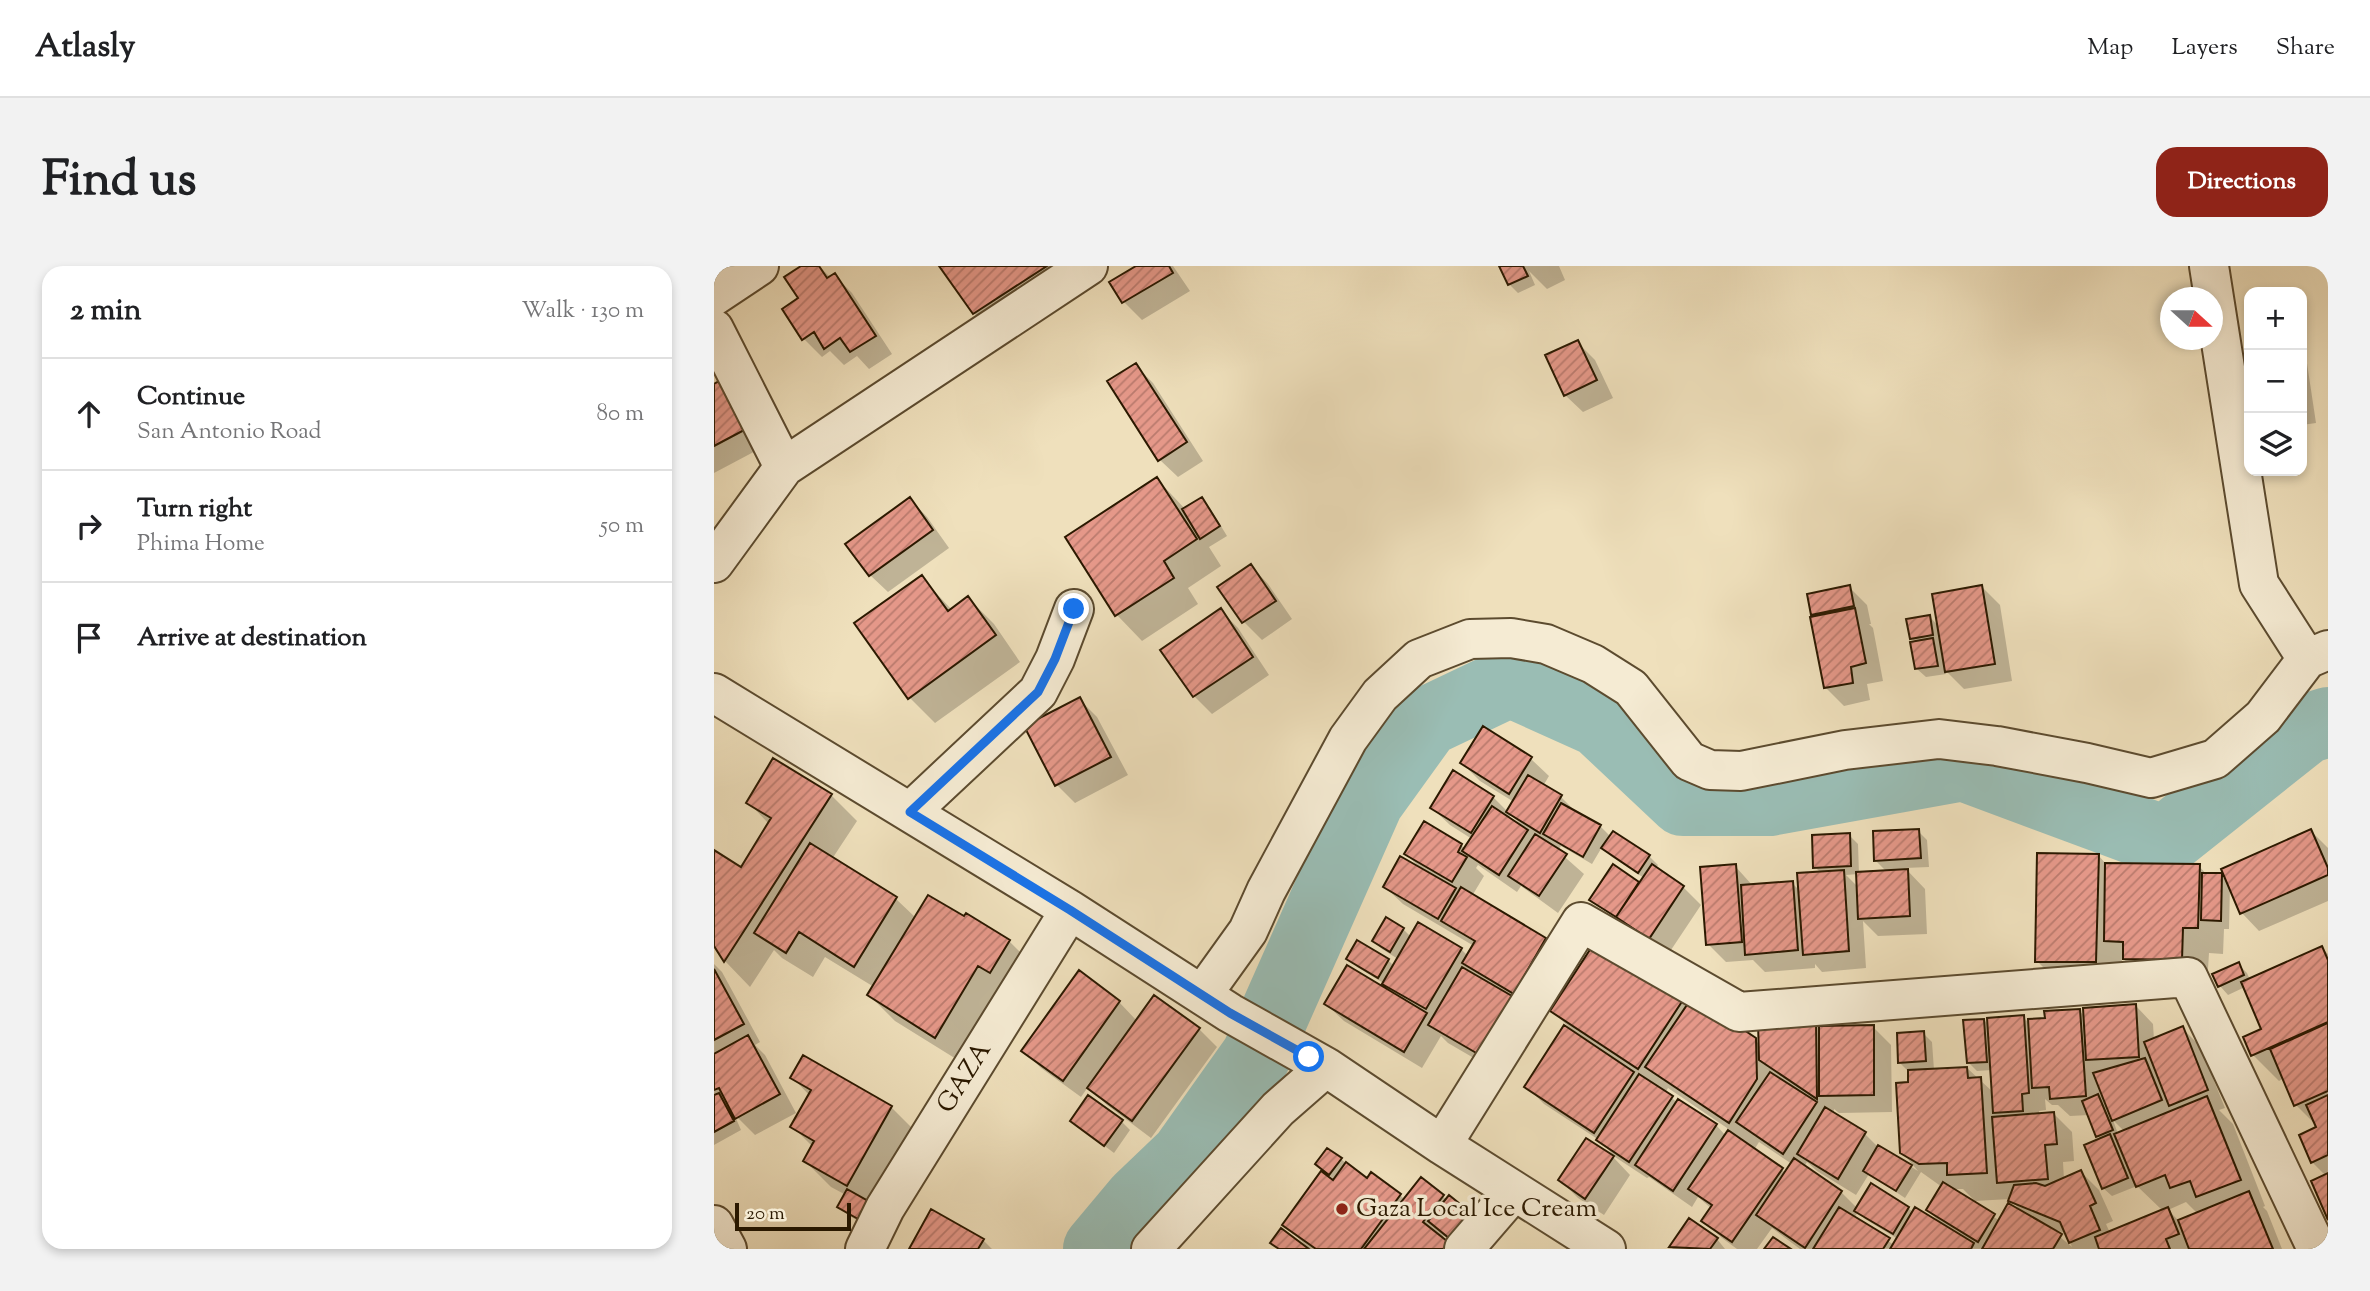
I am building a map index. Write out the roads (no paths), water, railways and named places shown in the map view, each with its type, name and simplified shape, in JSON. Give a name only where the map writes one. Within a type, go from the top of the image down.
[{"type":"street","points":[[714,296],[759,266]]},
{"type":"street","points":[[714,563],[784,467],[1088,266]]},
{"type":"street","points":[[1216,1004],[1266,891],[1348,739],[1380,695],[1419,659],[1470,639],[1511,638],[1546,643],[1593,664],[1632,688],[1689,761],[1710,770],[1741,771],[1845,750],[1939,739],[2048,755],[2151,778],[2215,759],[2263,717],[2317,654],[2259,584],[2209,266]]},
{"type":"street","points":[[714,329],[784,467]]},
{"type":"street","points":[[910,812],[1038,692],[1055,659],[1074,609]]},
{"type":"street","points":[[714,693],[1070,910],[1216,1004],[1317,1062],[1606,1249]]},
{"type":"street","name":"GAZA","points":[[865,1249],[885,1208],[1070,910]]},
{"type":"street","points":[[1442,1145],[1581,922],[1739,1012],[2188,977],[2317,1249]]},
{"type":"street","points":[[1151,1249],[1317,1062]]},
{"type":"street","points":[[1464,1249],[1514,1191]]},
{"type":"street","points":[[714,1225],[727,1249]]},
{"type":"waterway","points":[[1098,1249],[1139,1200],[1185,1156],[1256,1056],[1369,801],[1426,722],[1510,682],[1599,722],[1683,801],[1770,801],[1963,766],[2165,841],[2306,729],[2328,722]]},
{"type":"place","name":"Gaza Local Ice Cream","points":[[1342,1209]]}]
